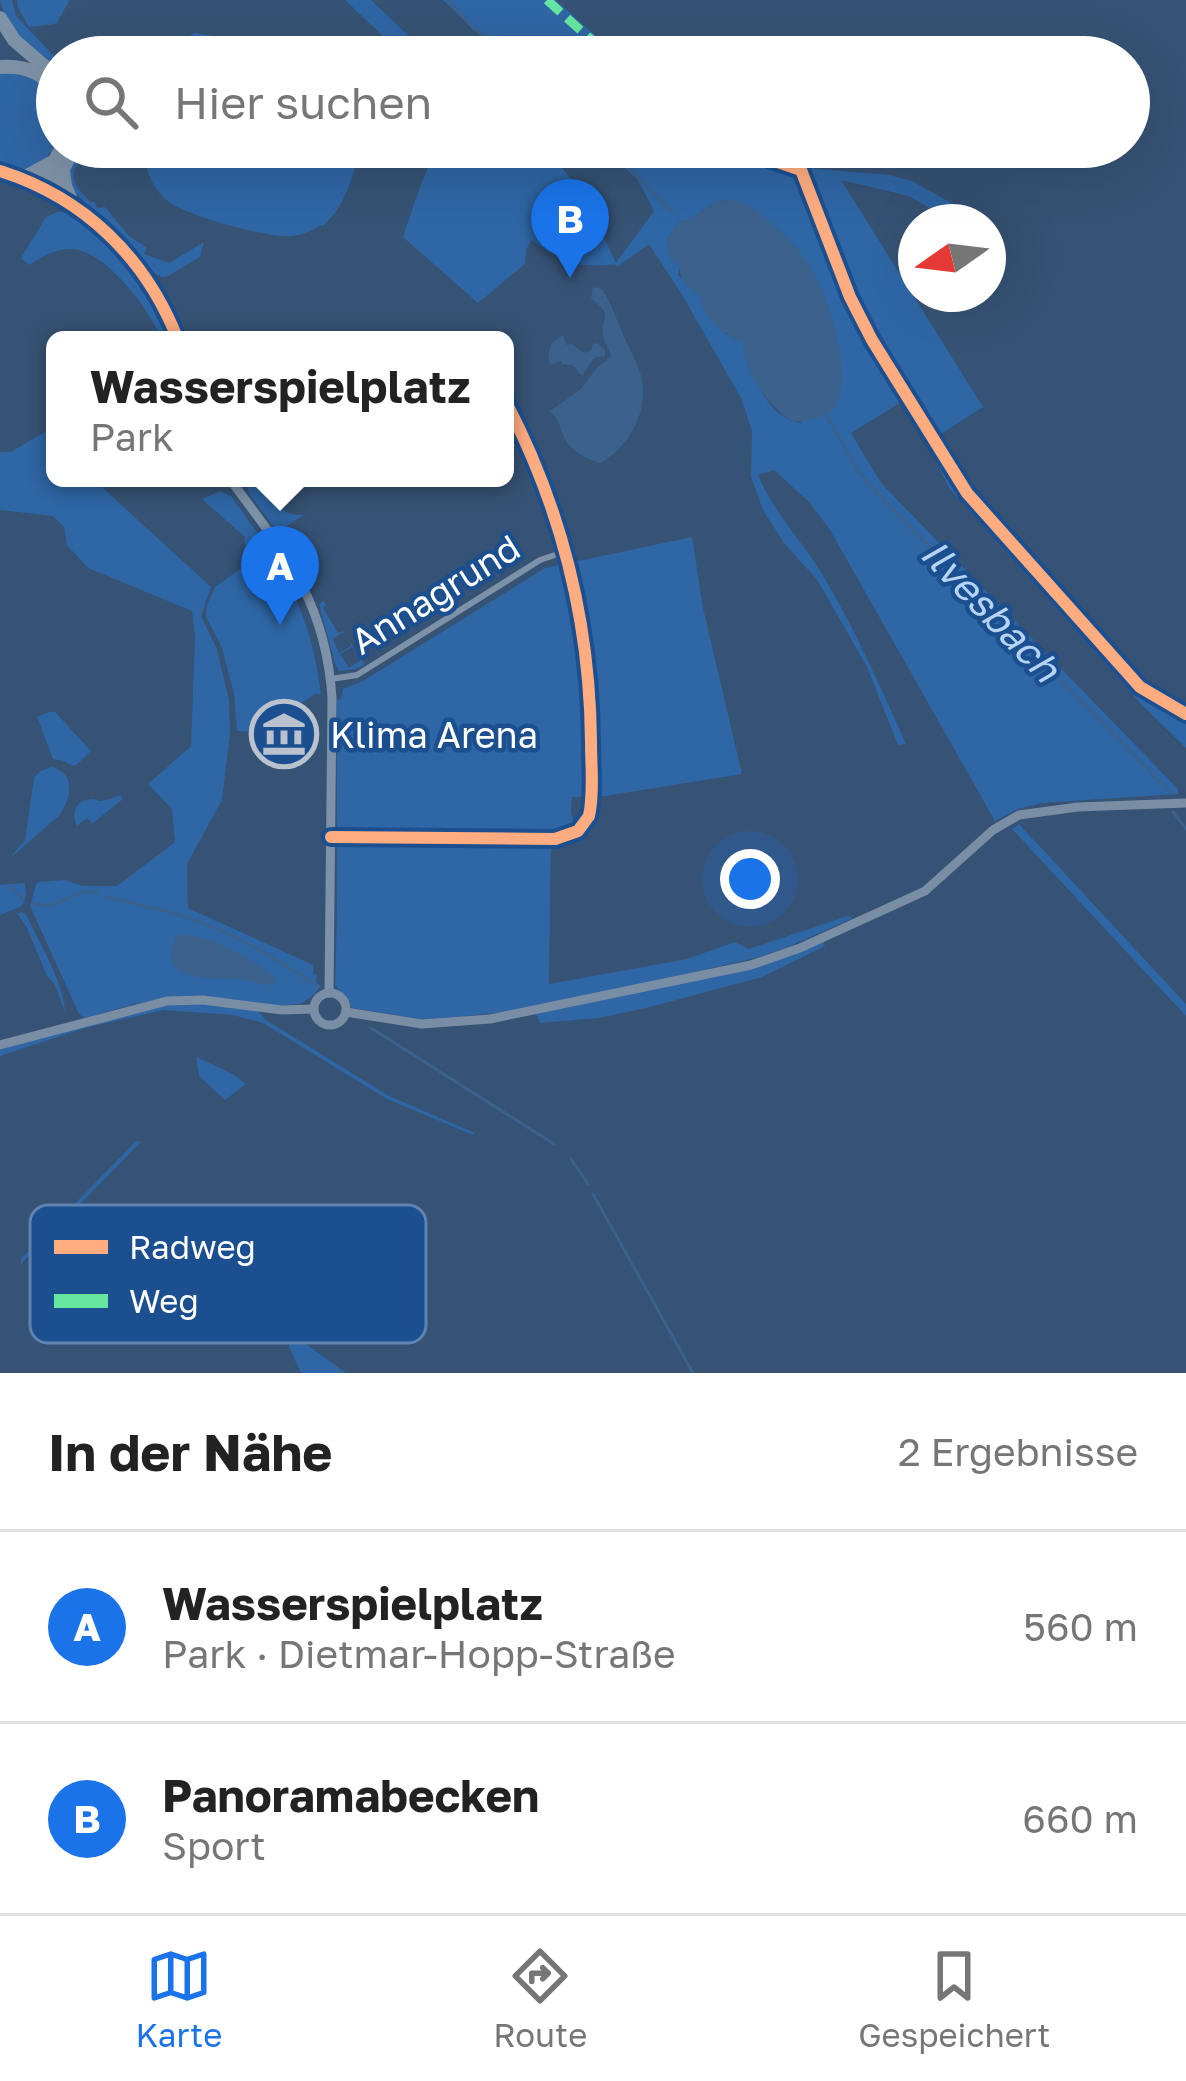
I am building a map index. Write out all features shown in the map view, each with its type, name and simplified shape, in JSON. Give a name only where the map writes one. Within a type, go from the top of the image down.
[{"type":"highway","points":[[0,18],[14,40],[36,59]]},
{"type":"highway","points":[[0,67],[36,73]]},
{"type":"highway","points":[[22,179],[43,168]]},
{"type":"highway","points":[[46,190],[56,168]]},
{"type":"highway","points":[[62,168],[73,205]]},
{"type":"main road","points":[[346,1012],[422,1024],[490,1019],[751,965],[925,891],[993,830],[1019,815],[1078,807],[1186,803]]},
{"type":"main road","points":[[329,993],[342,999],[346,1012],[339,1022],[328,1025],[318,1020],[314,1009],[319,998],[329,993]]},
{"type":"main road","points":[[0,1045],[167,1001],[314,1009]]},
{"type":"street","points":[[0,171],[46,190],[98,224],[139,266],[174,331]]},
{"type":"street","points":[[331,837],[555,839],[582,827],[589,816],[590,701],[581,614],[567,551],[532,453],[514,418]]},
{"type":"street","points":[[236,487],[304,587],[323,636],[331,679],[329,993]]},
{"type":"street","name":"Annagrund","points":[[331,679],[357,675],[539,560],[567,551]]},
{"type":"shaded area","points":[[0,0],[12,0],[16,16],[36,37],[36,53],[8,27]]},
{"type":"shaded area","points":[[17,0],[70,0],[56,24],[29,27]]},
{"type":"shaded area","points":[[345,0],[371,0],[409,36],[383,36]]},
{"type":"shaded area","points":[[443,0],[556,0],[596,36],[482,36]]},
{"type":"shaded area","points":[[0,70],[36,75],[36,166],[27,172],[0,163]]},
{"type":"shaded area","points":[[76,168],[78,188],[147,248],[144,254],[169,263],[204,242],[200,257],[168,276],[153,273],[71,189],[69,171]]},
{"type":"shaded area","points":[[148,168],[355,168],[331,218],[323,226],[290,236],[222,224],[188,212],[165,199]]},
{"type":"shaded area","points":[[428,168],[562,168],[583,195],[616,263],[654,211],[638,180],[625,168],[805,168],[889,175],[912,181],[953,204],[923,204],[909,196],[841,180],[898,271],[898,312],[924,312],[983,407],[930,441],[971,502],[1127,677],[1186,716],[1186,748],[949,488],[903,401],[851,433],[881,483],[1178,794],[1041,803],[995,821],[830,530],[810,503],[774,470],[758,475],[849,623],[906,744],[898,745],[867,667],[818,581],[784,543],[763,510],[751,477],[752,431],[741,398],[649,244],[617,267],[570,262],[531,240],[525,264],[478,303],[403,237]],"holes":[[[722,200],[810,266],[835,332],[801,423],[788,419],[769,403],[744,342],[726,334],[678,275],[680,267],[669,256],[667,239],[679,222]]]},
{"type":"shaded area","points":[[722,200],[740,201],[767,220],[795,247],[816,277],[836,332],[842,372],[836,405],[826,415],[796,421],[779,411],[752,377],[743,342],[711,321],[669,256],[666,240],[679,222]]},
{"type":"shaded area","points":[[66,212],[108,244],[151,298],[164,331],[157,331],[125,284],[85,252],[55,252],[29,265],[21,258],[46,217]]},
{"type":"shaded area","points":[[593,287],[602,289],[608,300],[643,388],[640,413],[629,437],[600,463],[570,446],[550,411],[581,389],[611,356],[603,332],[605,315],[591,298]]},
{"type":"shaded area","points":[[563,335],[567,345],[584,353],[598,343],[605,356],[594,358],[582,376],[561,361],[550,365],[550,347]]},
{"type":"shaded area","points":[[46,431],[46,487],[102,487],[211,587],[201,616],[217,649],[229,700],[230,734],[222,800],[187,864],[188,908],[313,965],[321,986],[300,1004],[168,998],[85,1018],[79,1014],[30,906],[36,884],[64,880],[83,886],[117,886],[175,842],[172,809],[148,784],[191,746],[195,635],[192,611],[88,568],[67,545],[64,527],[53,516],[0,510],[0,452],[11,452]]},
{"type":"shaded area","points":[[248,487],[266,487],[283,510],[304,515],[285,527],[287,532],[278,532]]},
{"type":"shaded area","points":[[220,491],[231,496],[268,548],[246,560],[245,537],[202,499]]},
{"type":"shaded area","points":[[692,537],[703,608],[742,774],[572,797],[575,825],[551,836],[549,984],[687,959],[735,942],[748,949],[853,918],[759,957],[505,1012],[426,1020],[353,1008],[335,985],[337,700],[343,689],[545,568]]},
{"type":"shaded area","points":[[269,549],[304,618],[321,694],[299,705],[304,744],[301,756],[289,763],[267,759],[261,747],[262,732],[237,731],[234,694],[222,648],[206,617],[216,586]]},
{"type":"shaded area","points":[[324,601],[323,608],[338,633],[343,631],[346,636],[343,632],[333,639],[339,653],[351,646],[350,641],[355,650],[352,647],[340,654],[349,668],[360,661],[359,656],[365,664],[339,671],[319,604]]},
{"type":"shaded area","points":[[55,712],[91,751],[75,765],[53,759],[37,717]]},
{"type":"shaded area","points":[[51,767],[68,780],[64,808],[9,859],[25,840],[34,778]]},
{"type":"shaded area","points":[[120,795],[123,799],[92,824],[87,818],[77,826],[74,816],[82,802]]},
{"type":"shaded area","points":[[1019,824],[1186,1004],[1186,1016],[1012,829]]},
{"type":"shaded area","points":[[25,883],[22,906],[0,915],[0,885]]},
{"type":"shaded area","points":[[22,912],[56,976],[65,1012],[17,913]]},
{"type":"shaded area","points":[[177,935],[230,948],[276,979],[274,986],[179,971],[171,951]]},
{"type":"shaded area","points":[[823,941],[825,946],[762,977],[650,1007],[540,1023],[536,1014],[758,967]]},
{"type":"shaded area","points":[[190,1002],[258,1011],[389,1096],[475,1133],[387,1099],[263,1023],[233,1015],[164,1010],[85,1028],[0,1056],[0,1049],[118,1016]]},
{"type":"shaded area","points":[[196,1057],[246,1084],[225,1100],[199,1076]]},
{"type":"shaded area","points":[[136,1141],[141,1142],[79,1205],[74,1205]]},
{"type":"shaded area","points":[[289,1343],[304,1343],[346,1373],[301,1373]]},
{"type":"waterway","name":"Ilvesbach","points":[[447,0],[484,36]]},
{"type":"waterway","name":"Ilvesbach","points":[[630,168],[672,213]]},
{"type":"waterway","name":"Ilvesbach","points":[[825,413],[858,471],[887,504],[1170,792]]},
{"type":"waterway","name":"Ilvesbach","points":[[1173,812],[1186,829]]},
{"type":"waterway","points":[[10,885],[22,899]]},
{"type":"waterway","points":[[33,903],[52,904],[80,893],[98,893]]},
{"type":"waterway","points":[[107,898],[213,927],[319,987]]},
{"type":"waterway","points":[[371,1028],[554,1144]]},
{"type":"waterway","points":[[571,1159],[588,1184]]},
{"type":"waterway","points":[[593,1194],[693,1373]]},
{"type":"marked path","points":[[547,0],[587,36]]},
{"type":"cycle path","points":[[795,168],[801,170],[850,297],[872,340],[967,493],[1140,687],[1186,714]]},
{"type":"cycle path","points":[[0,171],[59,197],[109,235],[149,283],[174,331]]},
{"type":"cycle path","points":[[331,837],[555,839],[578,831],[589,816],[589,697],[578,608],[557,523],[514,418]]},
{"type":"place","name":"Panoramabecken","points":[[570,278]]},
{"type":"place","name":"Wasserspielplatz","points":[[280,625]]},
{"type":"place","name":"Klima Arena","points":[[284,734]]}]
